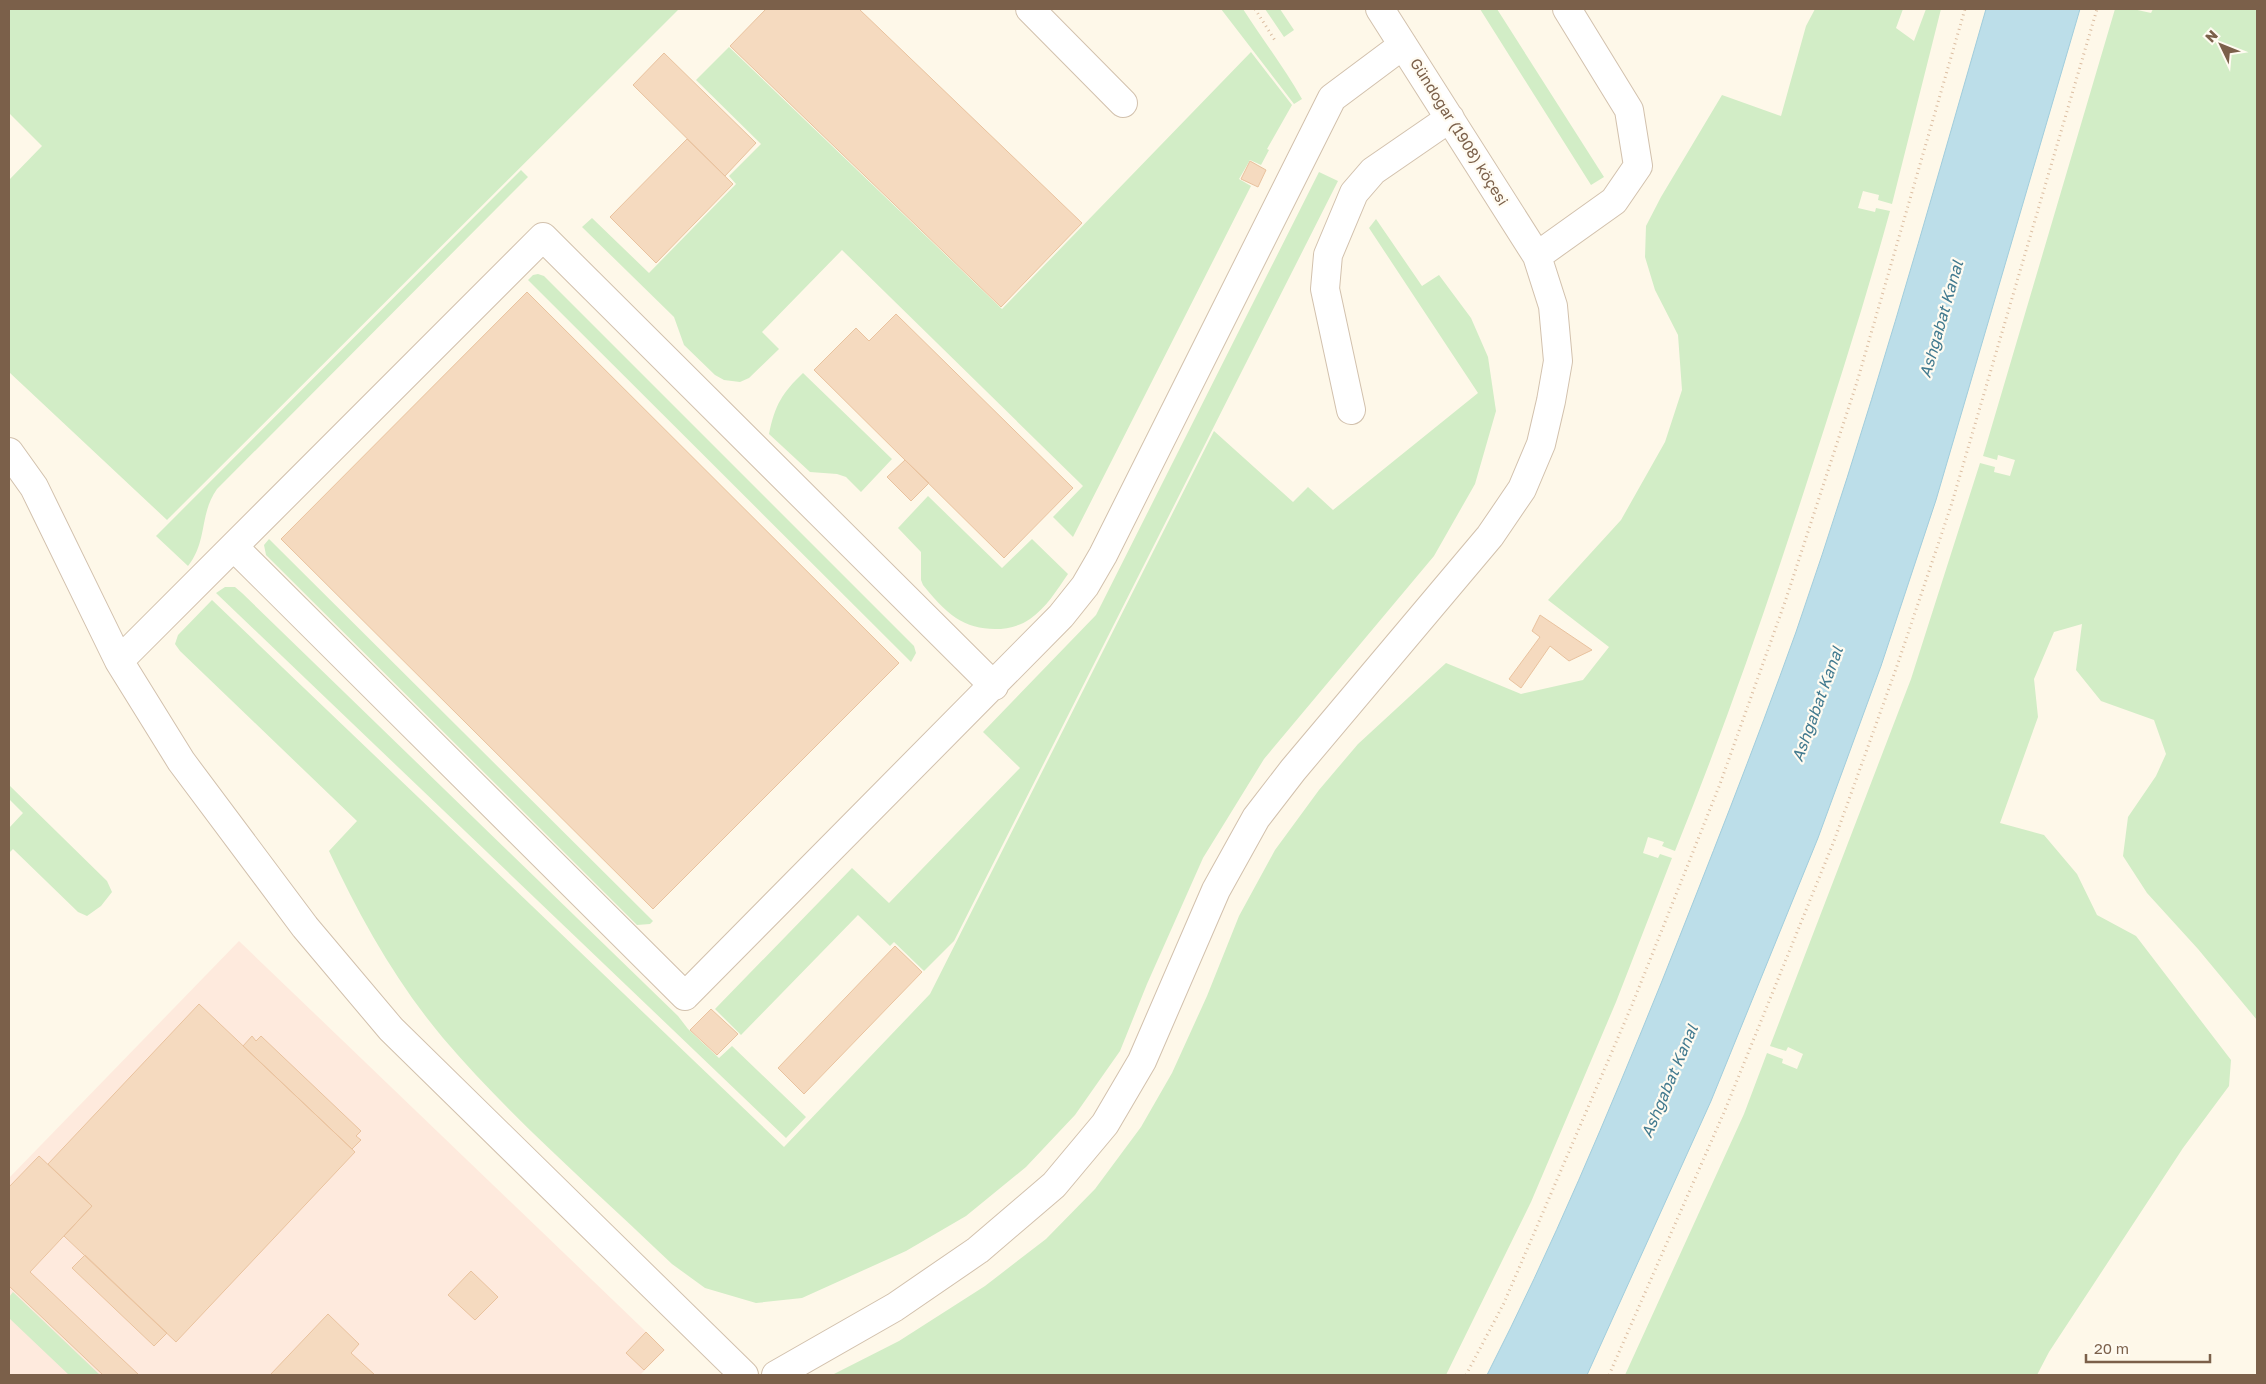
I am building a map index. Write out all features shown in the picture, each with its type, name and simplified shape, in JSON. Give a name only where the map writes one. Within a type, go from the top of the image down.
[{"type":"street","points":[[1030,9],[1123,103]]},
{"type":"street","name":"Gündogar (1908) köçesi","points":[[776,1375],[895,1307],[978,1250],[1054,1185],[1105,1124],[1142,1061],[1216,890],[1256,818],[1293,770],[1490,536],[1522,489],[1541,444],[1558,361],[1552,306],[1537,256],[1380,9]]},
{"type":"street","points":[[1537,256],[1614,201],[1638,166],[1629,110],[1567,9]]},
{"type":"street","points":[[234,546],[685,996],[994,686],[1061,616],[1085,586],[1332,98],[1403,45]]},
{"type":"street","points":[[1351,410],[1325,289],[1328,255],[1354,193],[1373,171],[1450,118]]},
{"type":"street","points":[[119,661],[543,237],[994,686]]},
{"type":"street","points":[[9,452],[34,487],[119,661],[181,761],[305,927],[391,1029],[744,1375]]},
{"type":"path","points":[[1255,9],[1276,42]]},
{"type":"path","points":[[1466,1375],[1504,1303],[1632,1005],[1720,784],[1786,599],[1854,391],[1966,9]]},
{"type":"path","points":[[1609,1375],[1725,1110],[1834,841],[1894,676],[1950,506],[2097,9]]},
{"type":"shaded area","points":[[239,941],[665,1350],[640,1375],[9,1375],[9,1178]]},
{"type":"green space","points":[[9,9],[679,9],[167,520],[9,372],[9,180],[42,146],[9,113]]},
{"type":"green space","points":[[1221,9],[1243,9],[1302,99],[1294,104]]},
{"type":"green space","points":[[1265,9],[1280,9],[1294,30],[1284,37]]},
{"type":"green space","points":[[1480,9],[1497,9],[1604,177],[1591,185]]},
{"type":"green space","points":[[1815,9],[1903,9],[1896,28],[1914,41],[1926,9],[1941,9],[1892,204],[1878,200],[1879,195],[1863,191],[1858,208],[1875,212],[1876,208],[1890,211],[1807,482],[1728,714],[1675,851],[1662,846],[1664,842],[1648,837],[1643,853],[1658,858],[1660,854],[1672,858],[1616,1002],[1531,1202],[1446,1375],[832,1375],[899,1341],[985,1286],[1046,1239],[1095,1189],[1141,1127],[1172,1073],[1207,996],[1239,916],[1275,850],[1319,790],[1358,744],[1446,663],[1521,694],[1583,680],[1609,647],[1548,600],[1621,520],[1665,442],[1682,390],[1678,335],[1655,290],[1645,257],[1646,226],[1661,197],[1722,95],[1781,116],[1806,26]]},
{"type":"green space","points":[[2115,9],[2133,9],[2151,13],[2153,9],[2257,9],[2257,1020],[2198,949],[2147,893],[2123,856],[2128,817],[2156,776],[2166,754],[2154,720],[2101,701],[2076,670],[2082,624],[2054,632],[2034,679],[2038,717],[2000,823],[2044,835],[2077,874],[2097,915],[2136,936],[2231,1060],[2229,1086],[2183,1148],[2049,1352],[2037,1375],[1625,1375],[1744,1114],[1767,1053],[1783,1059],[1782,1063],[1797,1069],[1803,1054],[1788,1047],[1786,1051],[1770,1046],[1911,679],[1980,463],[1995,467],[1994,472],[2010,476],[2015,460],[1998,455],[1997,460],[1983,456]]},
{"type":"green space","points":[[729,47],[1002,309],[1251,52],[1292,105],[1267,149],[1269,150],[1261,165],[1250,160],[1239,179],[1251,186],[1073,537],[1053,517],[1083,486],[842,250],[762,332],[779,349],[749,378],[740,382],[724,380],[715,375],[684,345],[674,317],[582,227],[592,218],[649,273],[736,184],[729,176],[761,144],[696,80]]},
{"type":"green space","points":[[521,170],[528,177],[217,489],[211,498],[198,547],[188,566],[156,536]]},
{"type":"green space","points":[[1319,172],[1338,181],[954,941],[924,971],[894,942],[890,946],[858,915],[741,1035],[715,1009],[852,868],[889,903],[1020,768],[983,732],[1096,615]]},
{"type":"green space","points":[[1376,219],[1422,286],[1439,275],[1471,318],[1488,357],[1496,411],[1475,484],[1434,556],[1264,759],[1203,858],[1147,984],[1120,1051],[1075,1115],[1026,1167],[966,1216],[906,1251],[802,1298],[756,1303],[705,1288],[672,1264],[554,1154],[469,1068],[426,1017],[394,971],[353,900],[329,851],[357,821],[180,651],[175,644],[178,635],[212,600],[784,1147],[930,994],[1214,431],[1293,502],[1308,487],[1333,510],[1478,393],[1369,228]]},
{"type":"green space","points":[[533,275],[544,276],[914,646],[916,653],[911,662],[528,280]]},
{"type":"green space","points":[[803,373],[892,459],[861,492],[846,477],[837,474],[810,472],[769,434],[780,400]]},
{"type":"green space","points":[[928,496],[1002,568],[1032,539],[1068,574],[1041,610],[1022,624],[1013,627],[1003,629],[983,628],[964,623],[934,598],[921,580],[921,552],[898,528]]},
{"type":"green space","points":[[269,539],[653,921],[650,924],[637,925],[266,555],[264,545]]},
{"type":"green space","points":[[225,587],[235,587],[242,593],[719,1058],[732,1046],[806,1117],[786,1138],[216,593]]},
{"type":"green space","points":[[9,785],[107,881],[112,892],[101,906],[87,916],[78,912],[13,849],[9,853],[9,828],[23,813],[9,799]]},
{"type":"green space","points":[[13,1292],[100,1375],[69,1375],[9,1318],[9,1297]]},
{"type":"water","name":"Ashgabat Kanal","points":[[1986,9],[2080,9],[1936,500],[1881,666],[1818,838],[1711,1101],[1587,1375],[1487,1375],[1557,1230],[1621,1081],[1714,850],[1780,676],[1822,555],[1871,400]]},
{"type":"building","points":[[766,9],[859,9],[1082,223],[1001,307],[730,46]]},
{"type":"building","points":[[664,53],[756,143],[725,176],[633,85]]},
{"type":"building","points":[[687,139],[733,184],[656,263],[610,217]]},
{"type":"building","points":[[1250,161],[1266,170],[1258,187],[1241,179]]},
{"type":"building","points":[[527,292],[899,663],[653,909],[281,539]]},
{"type":"building","points":[[896,314],[1073,488],[1004,558],[814,370],[856,328],[869,341]]},
{"type":"building","points":[[905,460],[929,483],[911,501],[887,477]]},
{"type":"building","points":[[1540,615],[1592,650],[1569,661],[1550,646],[1521,688],[1509,679],[1540,637],[1532,631]]},
{"type":"building","points":[[895,946],[922,972],[804,1094],[778,1068]]},
{"type":"building","points":[[199,1004],[355,1152],[176,1342],[64,1236],[92,1206],[48,1164]]},
{"type":"building","points":[[711,1009],[738,1034],[717,1055],[690,1030]]},
{"type":"building","points":[[252,1036],[256,1041],[261,1036],[361,1131],[356,1136],[361,1140],[352,1149],[243,1046]]},
{"type":"building","points":[[39,1156],[92,1206],[30,1272],[139,1375],[103,1375],[9,1286],[9,1187]]},
{"type":"building","points":[[85,1255],[167,1333],[154,1346],[72,1268]]},
{"type":"building","points":[[471,1271],[498,1297],[475,1320],[448,1295]]},
{"type":"building","points":[[328,1314],[359,1344],[351,1353],[375,1375],[270,1375]]},
{"type":"building","points":[[646,1332],[664,1350],[644,1370],[626,1353]]}]
